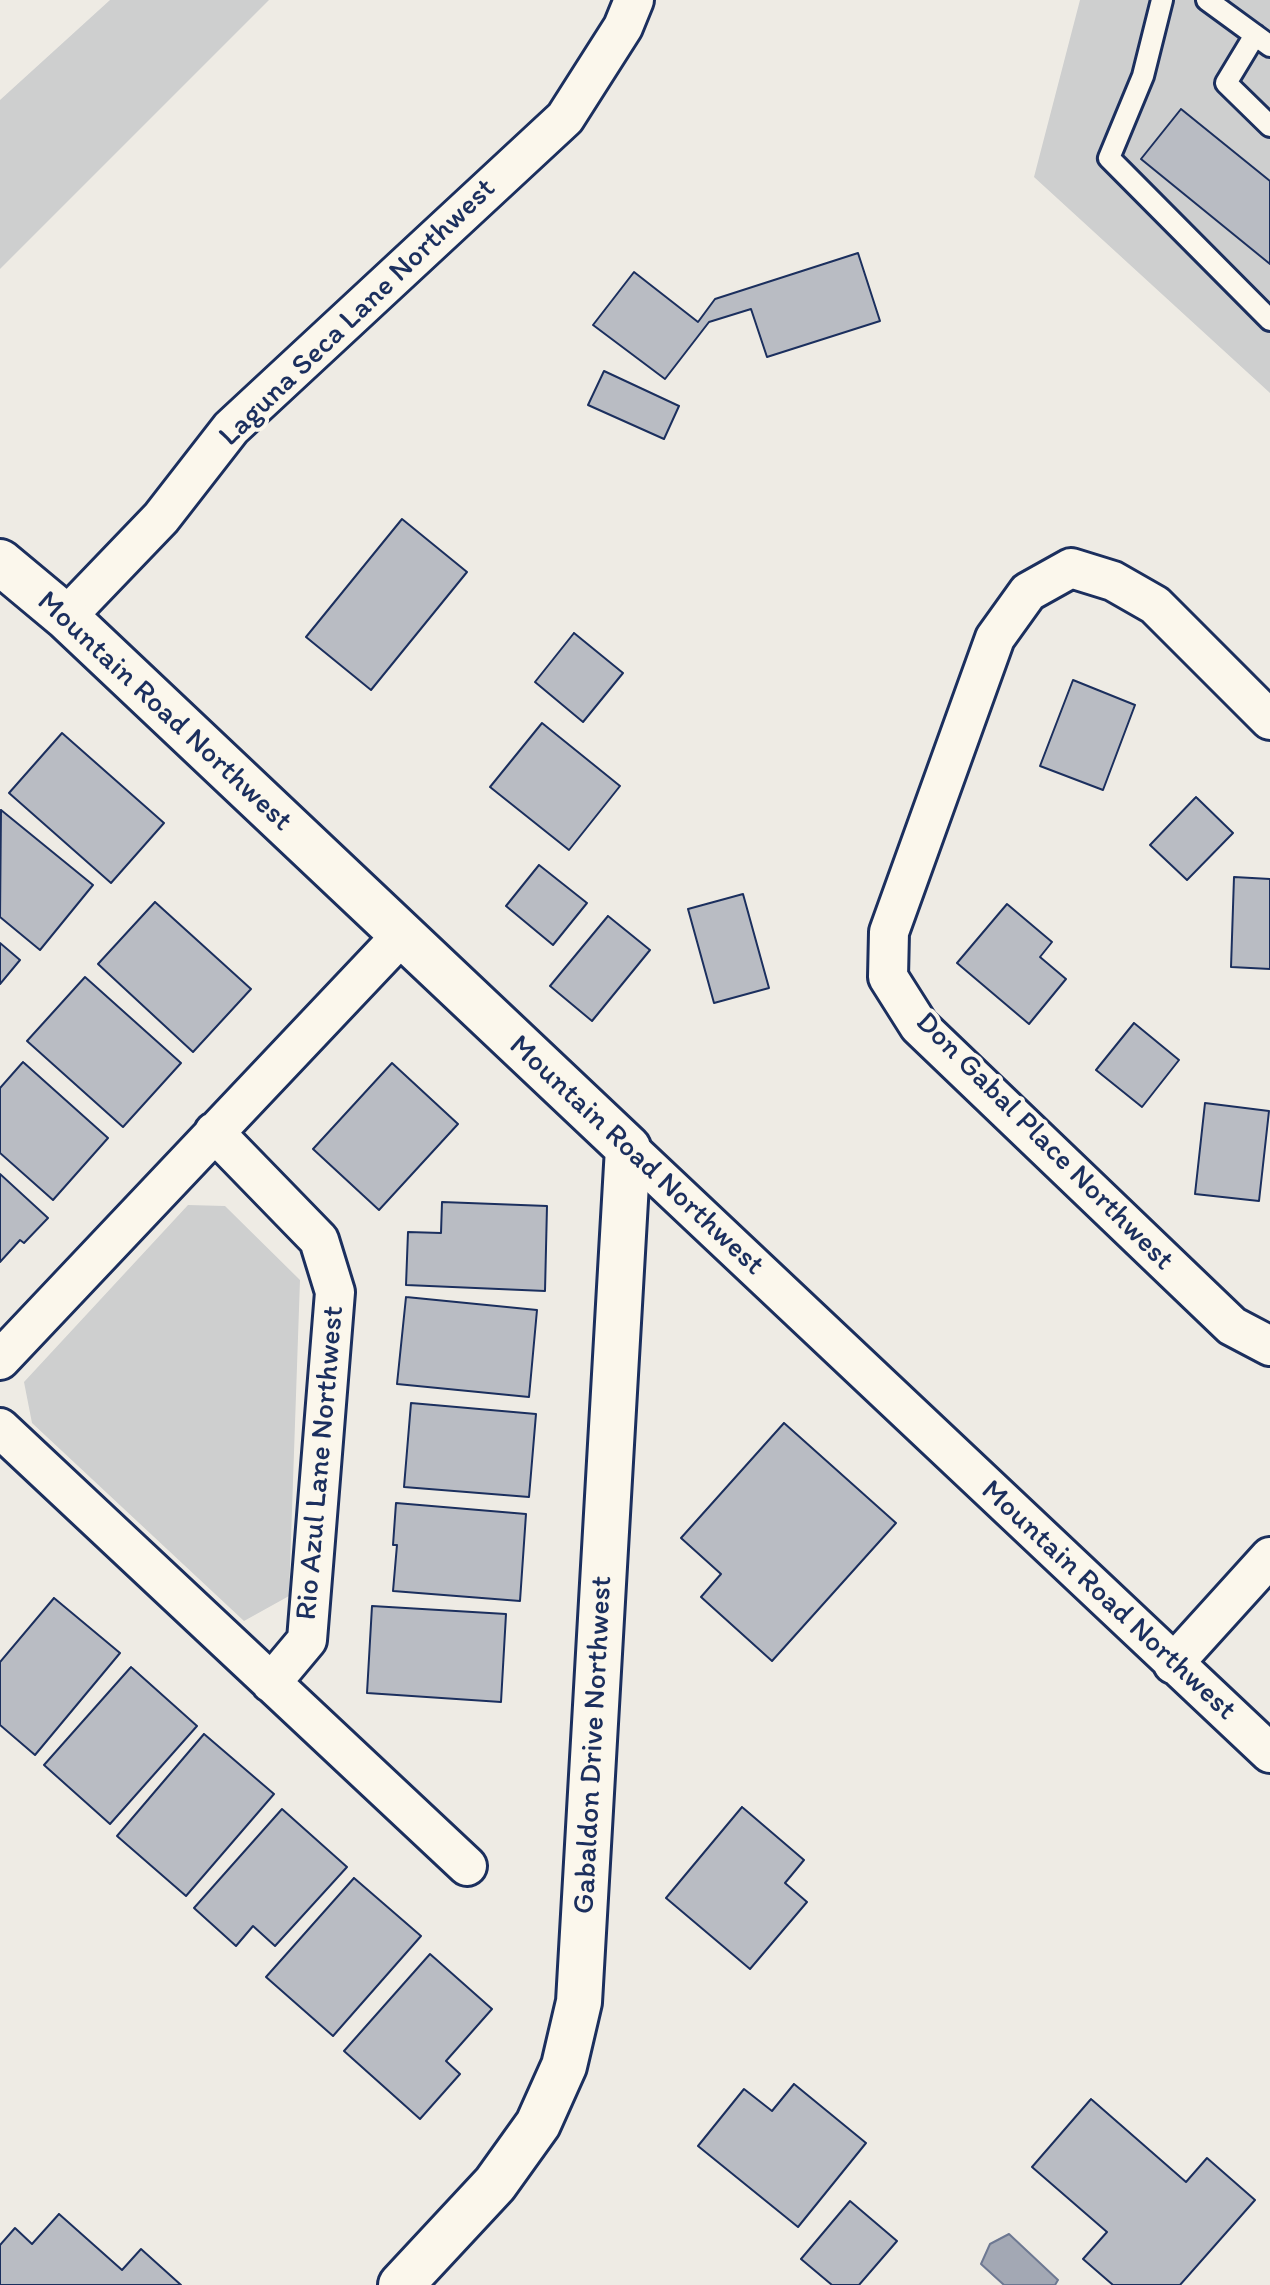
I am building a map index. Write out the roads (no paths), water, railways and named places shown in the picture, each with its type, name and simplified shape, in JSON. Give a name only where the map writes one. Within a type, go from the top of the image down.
[{"type":"street","name":"Laguna Seca Lane Northwest","points":[[66,617],[161,518],[231,428],[565,118],[623,27],[634,0]]},
{"type":"street","name":"Mountain Road Northwest","points":[[0,562],[66,617],[1270,1753]]},
{"type":"street","name":"Don Gabal Place Northwest","points":[[1270,720],[1155,605],[1113,581],[1071,568],[1028,592],[995,638],[889,932],[888,977],[919,1026],[1232,1326],[1270,1346]]},
{"type":"street","points":[[0,1360],[401,936]]},
{"type":"street","name":"Rio Azul Lane Northwest","points":[[214,1132],[319,1240],[335,1292],[307,1640],[271,1683]]},
{"type":"street","name":"Gabaldon Drive Northwest","points":[[401,2285],[495,2184],[538,2124],[564,2066],[579,2002],[628,1148]]},
{"type":"street","points":[[0,1428],[467,1866]]},
{"type":"street","points":[[1173,1664],[1270,1557]]},
{"type":"lane","points":[[1162,0],[1143,76],[1109,158],[1270,320]]},
{"type":"lane","points":[[1207,0],[1262,41],[1226,83],[1270,126]]}]
